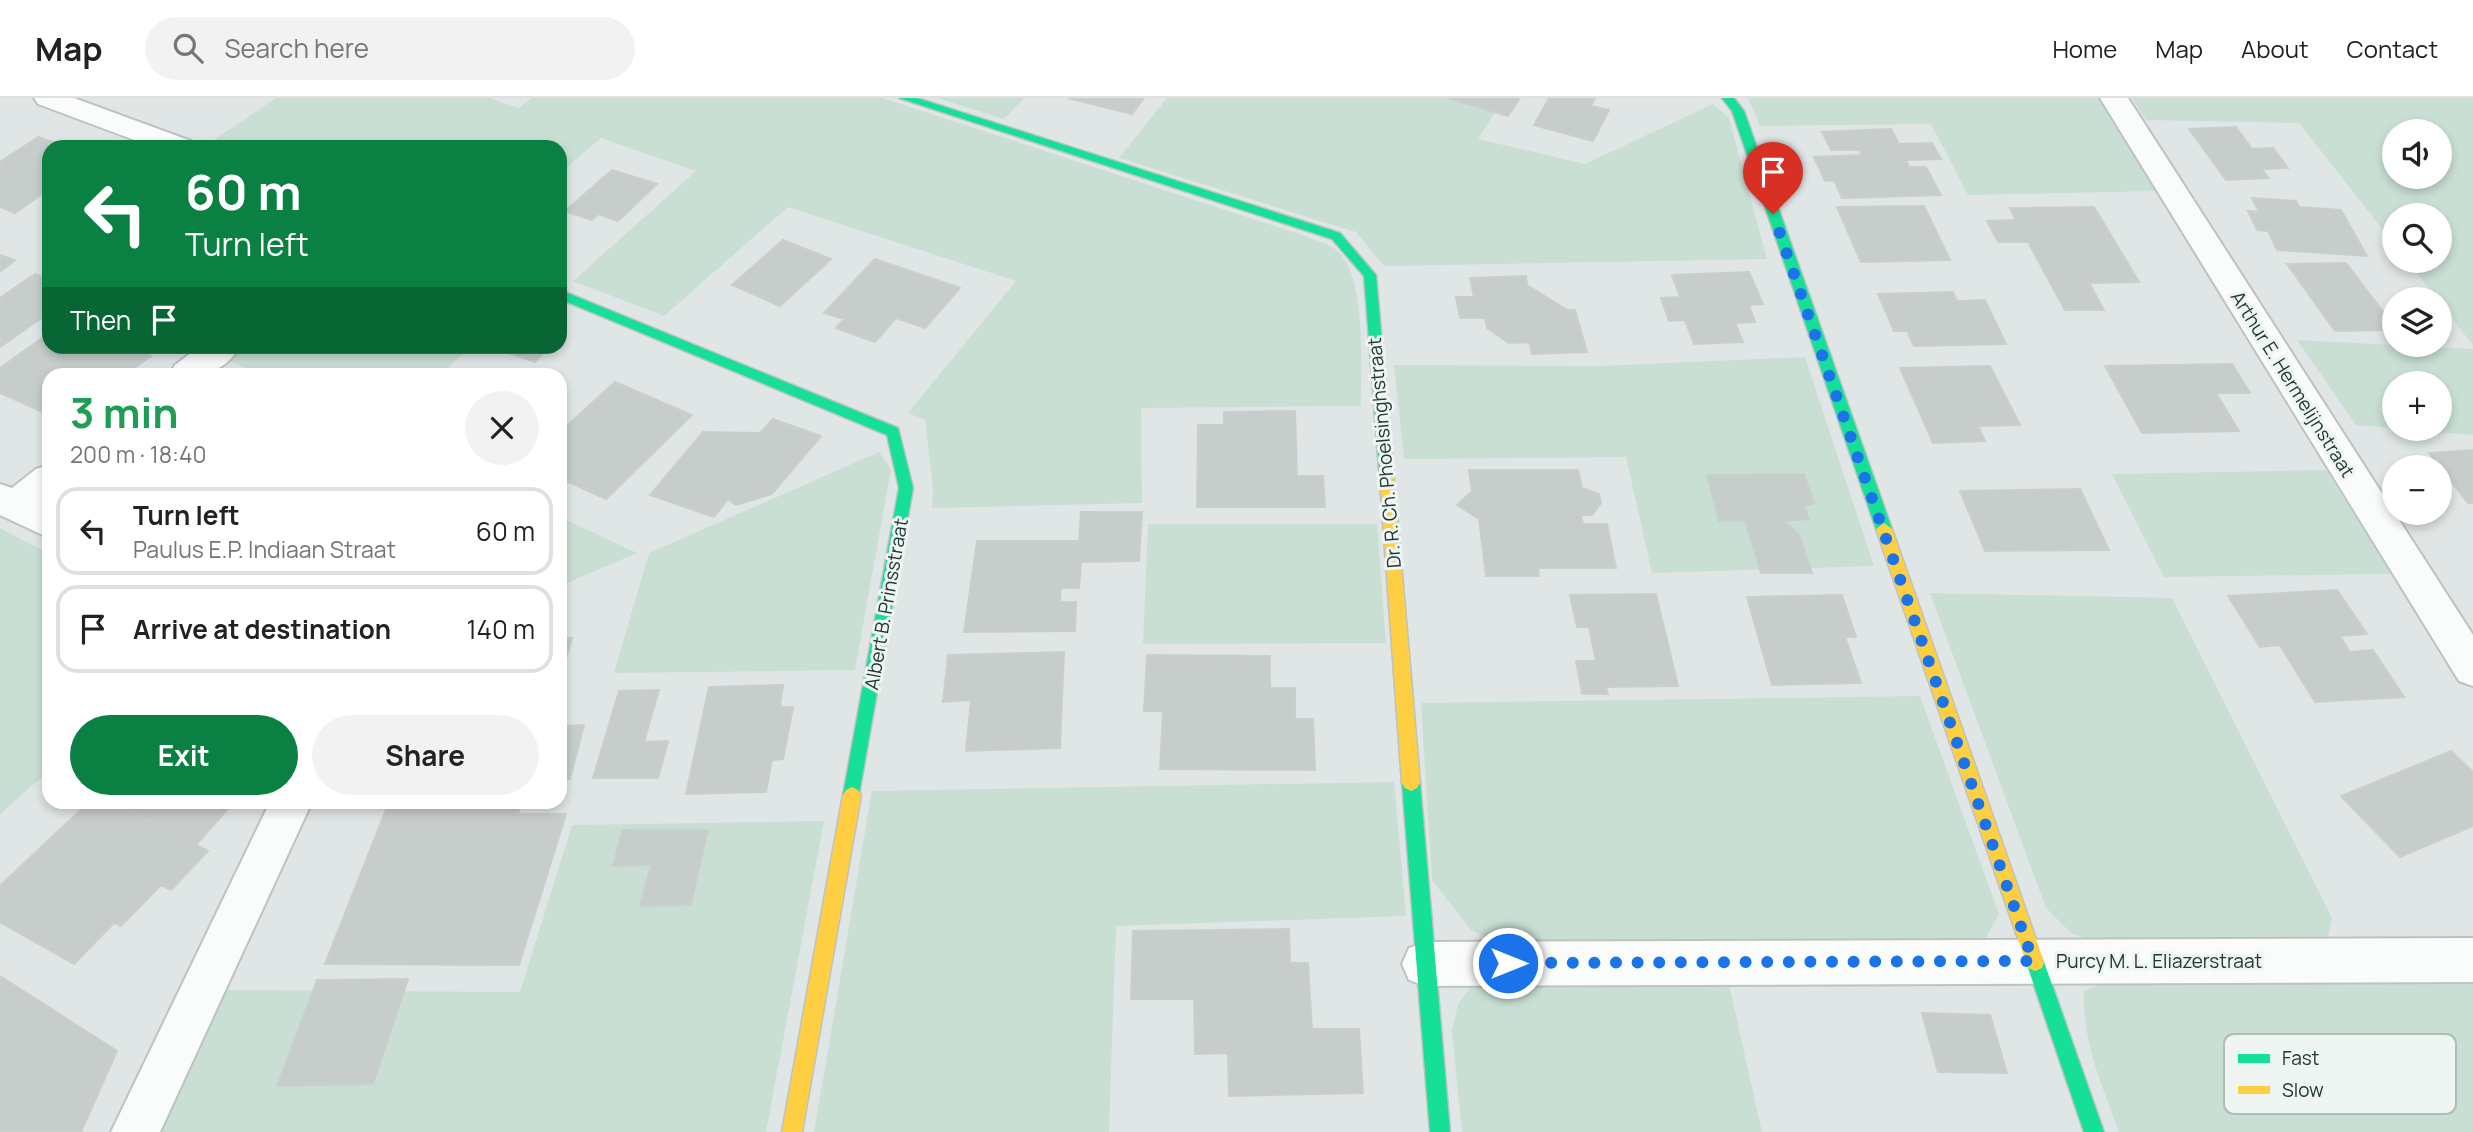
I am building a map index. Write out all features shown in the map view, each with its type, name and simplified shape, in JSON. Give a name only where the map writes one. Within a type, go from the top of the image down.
[{"type":"street","points":[[48,98],[162,140]]},
{"type":"street","name":"Dr. R. Ch. Phoelsinghstraat","points":[[905,98],[1336,236],[1370,275],[1440,1132]]},
{"type":"street","points":[[1728,98],[1738,111],[2094,1132]]},
{"type":"street","name":"Arthur E. Hermelijnstraat","points":[[2114,98],[2473,669]]},
{"type":"street","name":"Albert B. Prinsstraat","points":[[567,298],[893,432],[906,488],[792,1132]]},
{"type":"street","points":[[195,368],[213,354]]},
{"type":"street","points":[[7,502],[42,484]]},
{"type":"street","points":[[7,502],[42,520]]},
{"type":"street","points":[[135,1132],[288,809]]},
{"type":"street","name":"Purcy M. L. Eliazerstraat","points":[[1425,964],[2473,960]]},
{"type":"green space","points":[[276,98],[490,98],[519,108],[531,98],[882,98],[1332,247],[1346,261],[1357,299],[1361,345],[1361,406],[1141,408],[1142,503],[932,508],[933,488],[925,420],[908,413],[1016,281],[788,207],[664,316],[573,281],[696,171],[601,138],[567,167],[567,140],[213,140]]},
{"type":"green space","points":[[937,98],[1024,98],[1004,119]]},
{"type":"green space","points":[[1167,98],[1504,98],[1478,139],[1585,164],[1713,104],[1729,118],[1767,259],[1384,266],[1356,232],[1119,158]]},
{"type":"green space","points":[[1748,98],[2102,98],[2159,191],[1968,195],[1931,124],[1760,126]]},
{"type":"green space","points":[[2132,98],[2473,98],[2473,345],[2452,318],[2452,287],[2427,287],[2416,273],[2452,273],[2452,203],[2382,203],[2382,229],[2299,123],[2146,120]]},
{"type":"green space","points":[[2297,340],[2382,344],[2382,357],[2452,357],[2452,348],[2473,349],[2473,435],[2452,433],[2452,371],[2382,371],[2382,427],[2356,425]]},
{"type":"green space","points":[[235,354],[463,354],[447,368],[245,368],[227,360]]},
{"type":"green space","points":[[1805,357],[1874,566],[1652,573],[1626,457],[1404,459],[1394,365],[1600,366]]},
{"type":"green space","points":[[879,452],[891,469],[855,670],[614,673],[649,553]]},
{"type":"green space","points":[[2326,470],[2391,574],[2164,577],[2112,474]]},
{"type":"green space","points":[[567,520],[637,553],[567,583]]},
{"type":"green space","points":[[1148,524],[1377,524],[1386,643],[1143,644]]},
{"type":"green space","points":[[0,528],[42,550],[42,777],[0,814]]},
{"type":"green space","points":[[1930,593],[2172,598],[2332,918],[2327,941],[2104,945],[2071,933],[2046,908]]},
{"type":"green space","points":[[1920,696],[1999,914],[1986,938],[1956,950],[1504,945],[1471,930],[1432,880],[1421,703]]},
{"type":"green space","points":[[1394,782],[1406,916],[1116,926],[1109,1132],[814,1132],[872,791]]},
{"type":"green space","points":[[824,821],[766,1132],[161,1132],[223,990],[520,992],[572,825]]},
{"type":"green space","points":[[1727,975],[1762,1132],[1462,1132],[1452,1031],[1458,1004],[1473,984]]},
{"type":"green space","points":[[2111,980],[2473,983],[2473,1132],[2119,1132],[2094,1063],[2084,1011],[2084,991]]},
{"type":"building","points":[[1068,98],[1144,98],[1132,114]]},
{"type":"building","points":[[1448,98],[1520,98],[1508,116]]},
{"type":"building","points":[[1549,98],[1595,98],[1591,106],[1609,110],[1593,141],[1534,125]]},
{"type":"building","points":[[2236,127],[2252,149],[2273,148],[2288,168],[2261,169],[2269,178],[2226,180],[2189,129]]},
{"type":"building","points":[[1891,129],[1899,144],[1932,143],[1941,159],[1906,160],[1909,167],[1926,167],[1941,195],[1842,198],[1834,180],[1825,181],[1814,157],[1862,155],[1859,150],[1831,150],[1822,132]]},
{"type":"building","points":[[38,137],[47,140],[42,140],[42,194],[15,213],[0,207],[0,162]]},
{"type":"building","points":[[612,170],[657,184],[618,221],[598,214],[592,220],[567,212]]},
{"type":"building","points":[[2252,198],[2296,201],[2299,207],[2341,210],[2367,256],[2277,250],[2268,231],[2257,230],[2248,211],[2259,212]]},
{"type":"building","points":[[1924,206],[1950,260],[1861,262],[1837,207]]},
{"type":"building","points":[[2094,207],[2139,282],[2089,283],[2104,310],[2065,310],[2028,242],[1998,242],[1987,221],[2016,220],[2010,208]]},
{"type":"building","points":[[783,240],[831,259],[780,306],[732,285]]},
{"type":"building","points":[[0,255],[15,260],[0,272]]},
{"type":"building","points":[[875,259],[960,288],[925,328],[896,318],[875,342],[836,328],[844,319],[824,313]]},
{"type":"building","points":[[2346,263],[2382,310],[2382,330],[2335,331],[2287,264]]},
{"type":"building","points":[[1749,272],[1763,304],[1749,305],[1755,322],[1735,323],[1743,342],[1694,344],[1685,320],[1669,321],[1661,298],[1680,297],[1672,275]]},
{"type":"building","points":[[35,274],[42,277],[42,318],[0,347],[0,298]]},
{"type":"building","points":[[1526,276],[1527,285],[1567,310],[1575,310],[1587,352],[1532,354],[1529,342],[1509,343],[1487,328],[1485,318],[1460,318],[1456,297],[1474,297],[1470,278]]},
{"type":"building","points":[[1953,292],[1957,301],[1985,300],[2006,344],[1914,346],[1907,331],[1894,331],[1878,294]]},
{"type":"building","points":[[42,338],[42,354],[151,356],[134,368],[42,368],[42,412],[0,393],[0,368]]},
{"type":"building","points":[[512,354],[542,354],[535,362]]},
{"type":"building","points":[[2232,364],[2250,393],[2216,393],[2239,431],[2142,433],[2105,366]]},
{"type":"building","points":[[1990,366],[2020,425],[1978,426],[1985,441],[1933,443],[1900,368]]},
{"type":"building","points":[[615,382],[692,415],[606,499],[567,481],[567,426]]},
{"type":"building","points":[[1295,411],[1297,476],[1323,476],[1325,507],[1197,507],[1198,425],[1224,425],[1224,412]]},
{"type":"building","points":[[773,419],[821,436],[772,494],[736,505],[728,499],[714,517],[650,495],[703,432],[760,433]]},
{"type":"building","points":[[2473,450],[2473,503],[2468,503],[2452,482],[2452,455],[2429,453]]},
{"type":"building","points":[[1469,470],[1578,470],[1582,488],[1599,494],[1601,503],[1592,515],[1581,515],[1583,524],[1607,524],[1616,568],[1538,568],[1539,576],[1486,576],[1479,519],[1457,505],[1472,491]]},
{"type":"building","points":[[1804,474],[1814,503],[1804,506],[1809,519],[1783,521],[1799,534],[1812,573],[1761,573],[1745,521],[1719,521],[1707,475]]},
{"type":"building","points":[[2080,489],[2109,550],[1985,551],[1960,491]]},
{"type":"building","points":[[1081,512],[1142,512],[1139,561],[1081,562],[1079,588],[1061,588],[1060,602],[1076,602],[1075,631],[964,632],[977,541],[1079,541]]},
{"type":"building","points":[[2337,590],[2367,634],[2340,636],[2350,652],[2373,650],[2404,697],[2315,702],[2280,645],[2260,647],[2228,596]]},
{"type":"building","points":[[1656,594],[1678,686],[1606,687],[1608,694],[1582,694],[1576,661],[1596,661],[1589,627],[1577,627],[1570,595]]},
{"type":"building","points":[[1842,595],[1856,637],[1845,637],[1861,683],[1772,685],[1747,597]]},
{"type":"building","points":[[567,638],[572,638],[567,656]]},
{"type":"building","points":[[1064,652],[1060,748],[966,751],[971,700],[943,702],[948,655]]},
{"type":"building","points":[[1147,655],[1270,656],[1270,688],[1295,688],[1295,719],[1313,719],[1315,770],[1160,769],[1163,711],[1144,711]]},
{"type":"building","points":[[783,685],[780,707],[793,707],[783,759],[772,760],[766,792],[686,794],[709,687]]},
{"type":"building","points":[[659,690],[644,742],[668,741],[658,778],[593,778],[619,691]]},
{"type":"building","points":[[584,725],[570,779],[567,779],[567,726]]},
{"type":"building","points":[[2451,751],[2473,772],[2473,826],[2400,857],[2341,796]]},
{"type":"building","points":[[82,809],[127,809],[208,851],[171,890],[161,885],[121,926],[114,923],[74,964],[0,922],[0,886]]},
{"type":"building","points":[[127,809],[227,810],[196,845]]},
{"type":"building","points":[[386,809],[520,809],[518,814],[566,814],[519,965],[325,964]]},
{"type":"building","points":[[622,830],[708,830],[691,905],[640,906],[651,865],[613,866]]},
{"type":"building","points":[[1289,929],[1290,963],[1308,963],[1312,1029],[1359,1029],[1363,1093],[1229,1096],[1228,1053],[1195,1054],[1194,999],[1131,999],[1133,931]]},
{"type":"building","points":[[0,976],[117,1051],[81,1132],[0,1132]]},
{"type":"building","points":[[408,979],[373,1084],[277,1086],[317,980]]},
{"type":"building","points":[[1922,1013],[1990,1015],[2007,1073],[1938,1072]]},
{"type":"traffic: fast","points":[[905,98],[1336,236],[1370,275],[1386,468]]},
{"type":"traffic: fast","points":[[1728,98],[1738,111],[1884,529]]},
{"type":"traffic: fast","points":[[567,297],[893,432],[906,488],[852,795]]},
{"type":"traffic: fast","points":[[1411,783],[1440,1132]]},
{"type":"traffic: fast","points":[[2035,962],[2094,1132]]},
{"type":"traffic: slow","points":[[1386,468],[1411,783]]},
{"type":"traffic: slow","points":[[1884,529],[2035,962]]},
{"type":"traffic: slow","points":[[792,1132],[852,795]]},
{"type":"route","points":[[1508,963],[2033,961],[1773,214]]}]
